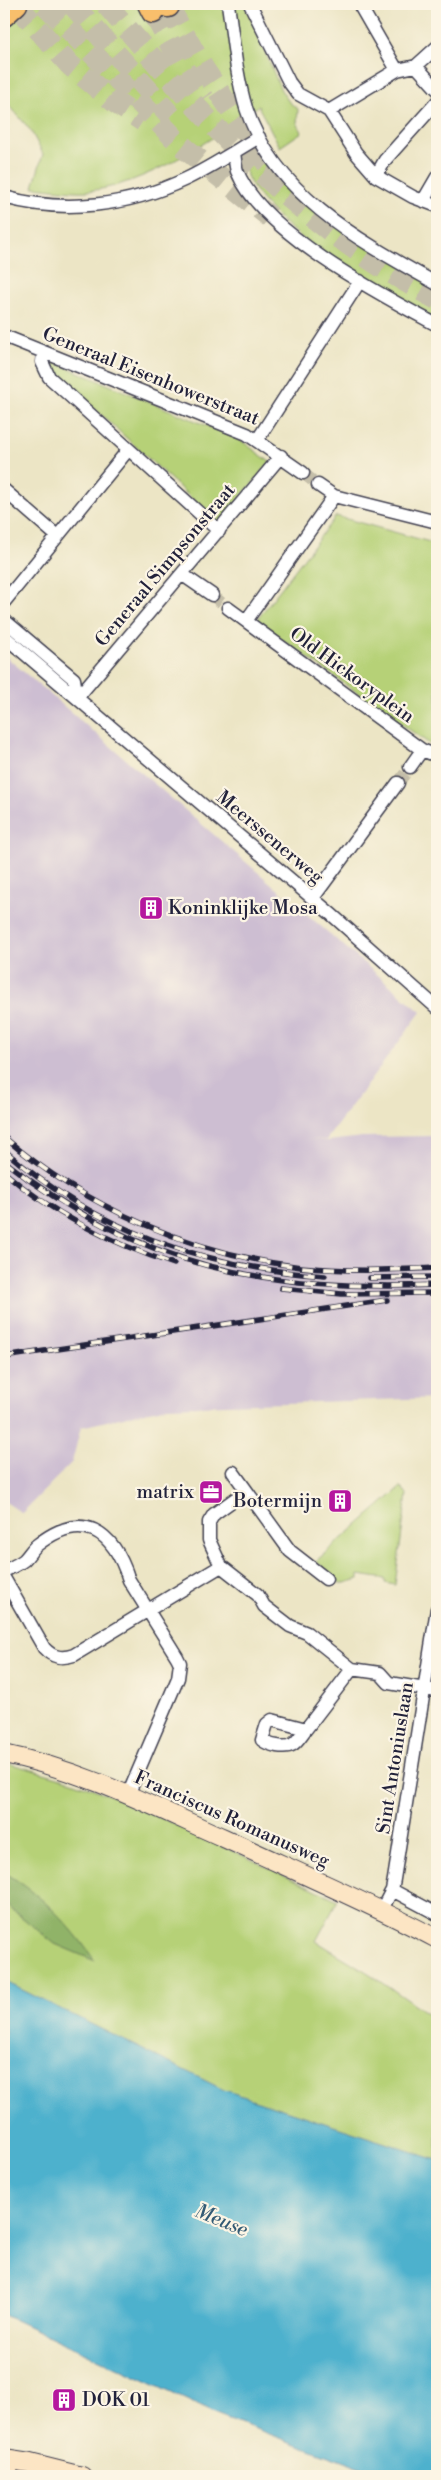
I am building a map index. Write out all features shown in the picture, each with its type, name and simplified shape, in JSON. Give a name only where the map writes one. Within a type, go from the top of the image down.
[{"type":"highway","points":[[4,15],[16,4]]},
{"type":"street","points":[[228,4],[242,93],[259,137],[282,172],[311,203],[372,245],[437,284]]},
{"type":"street","points":[[250,4],[289,82],[298,94],[329,111],[356,154],[376,176],[423,201],[437,206]]},
{"type":"street","points":[[359,4],[397,70]]},
{"type":"street","points":[[329,111],[397,70],[416,66],[437,47]]},
{"type":"street","points":[[416,66],[437,90]]},
{"type":"street","points":[[376,176],[385,160],[437,102]]},
{"type":"street","points":[[4,196],[50,206],[90,206],[117,202],[180,182],[259,137]]},
{"type":"street","points":[[234,152],[239,175],[259,204],[311,250],[437,326]]},
{"type":"street","points":[[423,201],[437,177]]},
{"type":"street","points":[[258,439],[360,281]]},
{"type":"street","name":"Generaal Eisenhowerstraat","points":[[4,336],[205,416],[258,439],[281,456]]},
{"type":"street","points":[[42,352],[42,362],[49,377],[219,531]]},
{"type":"street","points":[[4,602],[128,450]]},
{"type":"street","points":[[281,456],[303,473]]},
{"type":"street","name":"Generaal Simpsonstraat","points":[[77,698],[183,575],[281,456]]},
{"type":"street","points":[[318,485],[334,496],[437,522]]},
{"type":"street","points":[[4,490],[57,536]]},
{"type":"street","points":[[246,621],[334,496]]},
{"type":"street","points":[[183,575],[212,595]]},
{"type":"street","name":"Old Hickoryplein","points":[[228,608],[422,750],[437,756]]},
{"type":"street","points":[[4,620],[74,679],[77,698]]},
{"type":"street","name":"Meerssenerweg","points":[[4,636],[313,898],[437,1008]]},
{"type":"street","points":[[410,767],[422,750]]},
{"type":"street","points":[[313,898],[398,783]]},
{"type":"street","points":[[233,1472],[290,1551],[326,1579]]},
{"type":"street","points":[[246,1491],[214,1514],[209,1522],[210,1540],[220,1566],[258,1595],[264,1606],[290,1626],[307,1633],[352,1669],[380,1673],[389,1684],[431,1690]]},
{"type":"street","points":[[4,1571],[24,1560],[36,1545],[69,1527],[83,1526],[104,1536],[180,1663],[180,1671],[128,1795]]},
{"type":"street","points":[[4,1578],[44,1648],[57,1658],[74,1655],[220,1566]]},
{"type":"street","name":"Sint Antoniuslaan","points":[[381,1911],[392,1890],[431,1690],[437,1609]]},
{"type":"street","points":[[306,1729],[352,1669]]},
{"type":"street","name":"Franciscus Romanusweg","points":[[4,1754],[66,1770],[128,1795],[381,1911],[437,1939]]},
{"type":"street","points":[[392,1890],[437,1914]]},
{"type":"street","points":[[4,2459],[30,2462],[82,2476]]},
{"type":"street","points":[[4,2475],[10,2476]]},
{"type":"shaded area","points":[[4,655],[421,1012],[326,1140],[307,1139],[329,1141],[362,1137],[437,1136],[437,1398],[167,1407],[81,1427],[72,1462],[22,1513],[4,1501]]},
{"type":"green space","points":[[23,4],[245,4],[281,90],[289,102],[298,109],[297,123],[302,132],[280,147],[258,106],[177,159],[155,171],[132,180],[87,191],[33,187],[43,154],[31,131],[4,99],[4,20]]},
{"type":"green space","points":[[255,155],[264,157],[282,178],[437,287],[437,322],[341,265],[310,244],[279,218],[250,183],[245,161]]},
{"type":"green space","points":[[49,360],[239,439],[270,462],[219,524],[106,419],[55,376]]},
{"type":"green space","points":[[336,516],[437,544],[437,747],[434,747],[256,621]]},
{"type":"green space","points":[[401,1487],[407,1494],[395,1585],[385,1583],[385,1579],[359,1575],[359,1579],[341,1584],[316,1561]]},
{"type":"green space","points":[[4,1762],[72,1781],[123,1800],[338,1900],[316,1941],[370,1974],[437,2020],[437,2160],[224,2090],[4,1981],[4,1803],[6,1800],[4,1799]]},
{"type":"green space","points":[[4,1872],[31,1891],[54,1911],[75,1934],[95,1961],[55,1944],[4,1903]]},
{"type":"water","name":"Meuse","points":[[4,1981],[224,2090],[437,2160],[437,2476],[382,2476],[221,2416],[4,2315]]},
{"type":"tunnel","points":[[16,4],[70,65],[116,103],[143,121]]},
{"type":"tunnel","points":[[45,4],[182,146],[270,217]]},
{"type":"tunnel","points":[[72,4],[171,116]]},
{"type":"tunnel","points":[[106,4],[143,48],[218,130],[297,205],[340,238],[387,270],[437,299]]},
{"type":"tunnel","points":[[168,6],[203,68],[275,175]]},
{"type":"tunnel","points":[[153,12],[183,68],[204,99]]},
{"type":"tunnel","points":[[303,473],[318,485]]},
{"type":"tunnel","points":[[212,595],[228,608]]},
{"type":"tunnel","points":[[398,783],[410,767]]},
{"type":"railway","points":[[4,1137],[36,1162],[106,1206],[143,1224],[181,1239],[261,1261],[318,1269],[437,1268]]},
{"type":"railway","points":[[4,1150],[39,1178],[76,1203],[114,1223],[153,1240],[194,1254],[236,1264],[325,1276]]},
{"type":"railway","points":[[4,1161],[55,1198],[106,1227],[157,1249],[208,1266],[261,1277],[317,1283],[375,1286],[437,1285]]},
{"type":"railway","points":[[4,1172],[43,1201],[84,1226],[129,1247],[174,1264]]},
{"type":"railway","points":[[370,1278],[437,1277]]},
{"type":"railway","points":[[281,1288],[342,1294],[437,1293]]},
{"type":"railway","points":[[4,1357],[387,1300]]},
{"type":"place","name":"Koninklijke Mosa","points":[[151,908]]},
{"type":"place","name":"matrix","points":[[211,1492]]},
{"type":"place","name":"Botermijn","points":[[340,1501]]},
{"type":"place","name":"DOK 01","points":[[64,2400]]}]
